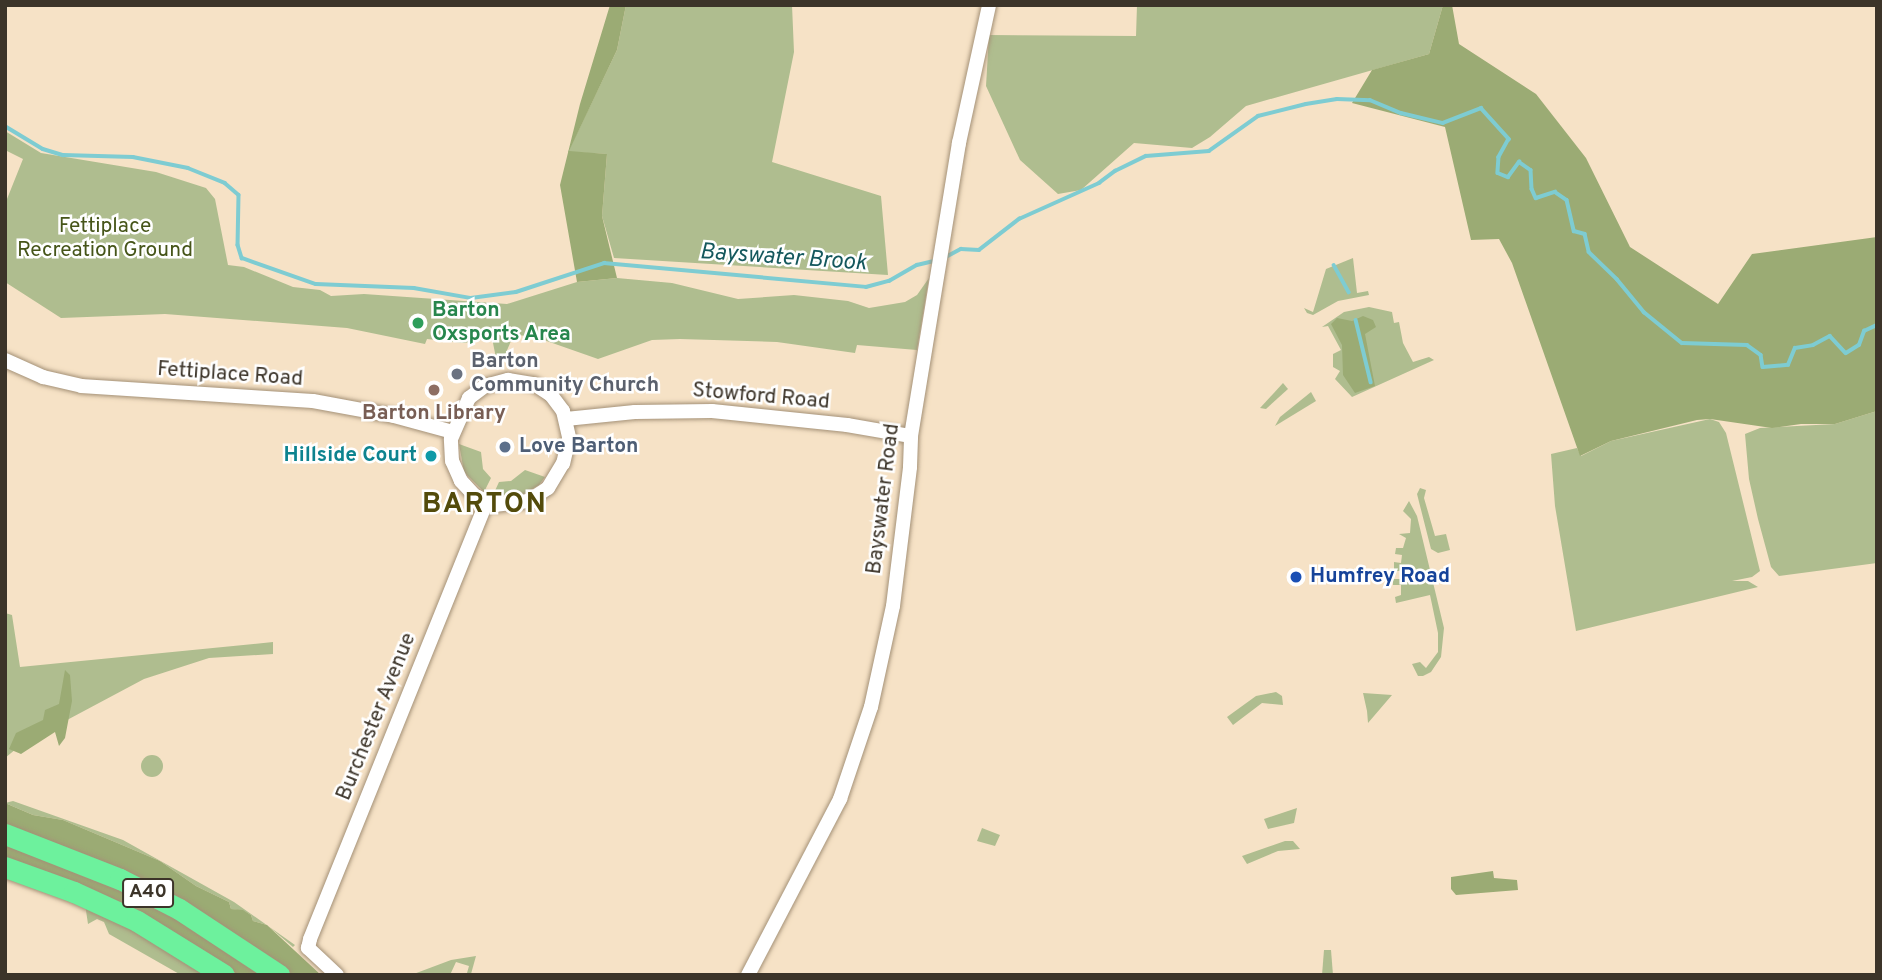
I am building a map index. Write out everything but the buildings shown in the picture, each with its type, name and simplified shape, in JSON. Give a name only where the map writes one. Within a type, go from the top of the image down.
[{"type":"highway","name":"A40","points":[[5,834],[83,862],[156,897],[228,939],[279,975]]},
{"type":"highway","name":"A40","points":[[5,867],[74,892],[128,917],[224,975]]},
{"type":"street","name":"Bayswater Road","points":[[748,975],[840,799],[861,743],[892,614],[910,467],[911,436],[959,143],[989,5]]},
{"type":"street","name":"Fettiplace Road","points":[[5,360],[43,377],[71,384],[313,401],[394,416],[453,432]]},
{"type":"street","points":[[499,380],[520,380],[543,388],[558,403],[566,419],[569,438],[566,454],[548,488],[518,504],[486,503],[470,491],[456,474],[451,451],[453,432],[469,398],[479,389],[499,380]]},
{"type":"street","name":"Stowford Road","points":[[566,419],[622,413],[712,411],[807,420],[911,436]]},
{"type":"street","name":"Burchester Avenue","points":[[337,975],[307,948],[486,503]]},
{"type":"green space","points":[[610,5],[626,5],[617,50],[569,151],[607,154],[602,216],[617,278],[577,282],[560,185],[580,104]]},
{"type":"green space","points":[[626,5],[792,5],[794,52],[772,162],[881,196],[888,275],[614,258],[602,216],[607,154],[568,152],[617,50]]},
{"type":"green space","points":[[1137,5],[1443,5],[1429,54],[1246,106],[1210,137],[1192,148],[1134,143],[1081,190],[1058,194],[1020,160],[986,86],[989,35],[1136,36]]},
{"type":"green space","points":[[1443,5],[1452,5],[1459,44],[1536,94],[1586,158],[1630,247],[1718,304],[1752,254],[1877,237],[1877,411],[1835,424],[1801,424],[1772,428],[1710,419],[1697,420],[1611,441],[1580,456],[1512,263],[1499,239],[1471,240],[1445,127],[1352,103],[1372,70],[1429,54]]},
{"type":"green space","name":"Fettiplace Recreation Ground","points":[[5,131],[41,153],[156,172],[206,188],[215,199],[228,265],[244,267],[293,287],[320,290],[331,296],[364,294],[507,304],[577,282],[617,278],[672,283],[738,299],[794,295],[848,301],[869,308],[905,302],[917,295],[929,278],[917,350],[857,345],[855,353],[777,342],[680,339],[652,340],[598,359],[541,339],[514,334],[505,355],[496,358],[492,338],[464,343],[427,339],[425,344],[347,328],[165,314],[61,318],[5,282],[5,204],[23,159],[5,150]]},
{"type":"green space","points":[[1353,258],[1357,293],[1368,291],[1369,295],[1338,301],[1313,315],[1307,313],[1304,308],[1313,312],[1326,269]]},
{"type":"green space","points":[[1369,307],[1392,312],[1394,323],[1399,322],[1403,343],[1413,362],[1429,357],[1434,360],[1352,397],[1335,379],[1340,371],[1333,367],[1333,354],[1341,350],[1328,326],[1322,327],[1344,312]]},
{"type":"green space","points":[[1363,316],[1373,320],[1376,327],[1365,334],[1375,386],[1355,393],[1343,375],[1342,345],[1331,324],[1337,318],[1352,321]]},
{"type":"green space","points":[[1283,383],[1288,389],[1266,409],[1260,408]]},
{"type":"green space","points":[[1311,392],[1316,401],[1275,426],[1280,417]]},
{"type":"green space","points":[[1877,411],[1877,563],[1779,576],[1771,567],[1758,519],[1749,479],[1745,434],[1760,428],[1835,424]]},
{"type":"green space","points":[[1710,419],[1719,422],[1726,433],[1760,571],[1752,577],[1732,581],[1748,581],[1758,587],[1576,631],[1555,506],[1551,454],[1577,448],[1581,456],[1611,441]]},
{"type":"green space","points":[[459,444],[481,452],[483,469],[491,478],[484,492],[464,472]]},
{"type":"green space","points":[[525,470],[545,477],[539,485],[522,495],[493,495],[499,482],[511,481]]},
{"type":"green space","points":[[1420,488],[1426,490],[1424,498],[1435,536],[1446,534],[1450,550],[1438,553],[1431,549],[1417,494]]},
{"type":"green space","points":[[1409,501],[1417,516],[1444,628],[1441,657],[1431,672],[1423,676],[1418,676],[1412,664],[1420,662],[1426,668],[1438,652],[1438,633],[1430,595],[1396,603],[1395,597],[1401,595],[1401,585],[1393,585],[1393,579],[1400,579],[1401,571],[1394,571],[1394,562],[1401,563],[1402,555],[1395,554],[1396,548],[1403,548],[1406,538],[1399,534],[1410,533],[1411,519],[1403,511]]},
{"type":"green space","points":[[5,613],[12,615],[20,667],[273,642],[273,654],[209,658],[144,679],[22,744],[5,758]]},
{"type":"green space","points":[[65,670],[70,675],[72,701],[65,738],[59,746],[55,732],[21,754],[9,749],[16,733],[43,720],[45,710],[59,704]]},
{"type":"green space","points":[[1276,692],[1282,696],[1283,705],[1262,703],[1233,725],[1227,717],[1256,696]]},
{"type":"green space","points":[[1363,693],[1392,695],[1368,723],[1367,711]]},
{"type":"green space","points":[[152,755],[160,758],[163,766],[160,774],[152,777],[144,774],[141,766],[144,758]]},
{"type":"green space","points":[[13,801],[123,840],[234,902],[266,925],[253,921],[251,915],[244,911],[231,909],[229,902],[196,886],[160,861],[63,820],[33,815],[5,803]]},
{"type":"green space","points":[[5,803],[33,815],[63,820],[160,861],[196,886],[229,902],[231,909],[243,910],[251,915],[253,921],[267,925],[321,975],[292,975],[280,966],[5,828]]},
{"type":"green space","points":[[1297,808],[1294,823],[1268,829],[1264,819]]},
{"type":"green space","points":[[982,828],[1000,835],[995,846],[977,841]]},
{"type":"green space","points":[[5,841],[128,888],[269,975],[238,975],[223,964],[5,859]]},
{"type":"green space","points":[[1285,841],[1293,841],[1300,849],[1278,851],[1247,864],[1242,856]]},
{"type":"green space","points":[[1493,871],[1494,878],[1517,880],[1518,890],[1456,895],[1451,889],[1451,877]]},
{"type":"green space","points":[[85,904],[215,975],[181,975],[109,934],[104,922],[97,919],[88,924]]},
{"type":"green space","points":[[269,927],[295,945],[293,947]]},
{"type":"green space","points":[[1324,950],[1331,950],[1333,975],[1322,975]]},
{"type":"green space","points":[[476,956],[471,974],[467,973],[469,966],[456,962],[450,975],[411,975],[451,960]]},
{"type":"waterway","name":"Bayswater Brook","points":[[944,258],[961,249],[979,250],[1019,219],[1099,183],[1115,171],[1146,156],[1209,151],[1258,116],[1337,99],[1370,100],[1401,113],[1443,123],[1481,108],[1509,139],[1499,157],[1498,173],[1508,177],[1519,162],[1531,170],[1532,189],[1536,198],[1555,192],[1567,200],[1574,231],[1585,234],[1589,252],[1617,279],[1644,312],[1682,343],[1747,345],[1761,355],[1763,367],[1788,365],[1795,348],[1813,345],[1830,336],[1846,353],[1859,345],[1864,331],[1877,325]]},
{"type":"waterway","name":"Bayswater Brook","points":[[5,126],[43,149],[63,155],[133,157],[188,168],[225,183],[239,195],[238,245],[242,258],[316,284],[414,288],[471,298],[516,292],[604,263],[866,287],[889,281],[917,265],[934,261]]},
{"type":"waterway","points":[[1334,265],[1349,292]]},
{"type":"waterway","points":[[1356,320],[1371,382]]},
{"type":"place","name":"Barton Oxsports Area","points":[[418,323]]},
{"type":"place","name":"Barton Community Church","points":[[457,374]]},
{"type":"place","name":"Barton Library","points":[[434,390]]},
{"type":"place","name":"Love Barton","points":[[505,447]]},
{"type":"place","name":"Hillside Court","points":[[431,456]]},
{"type":"place","name":"Humfrey Road","points":[[1296,577]]},
{"type":"district","name":"BARTON","points":[[485,505]]}]
